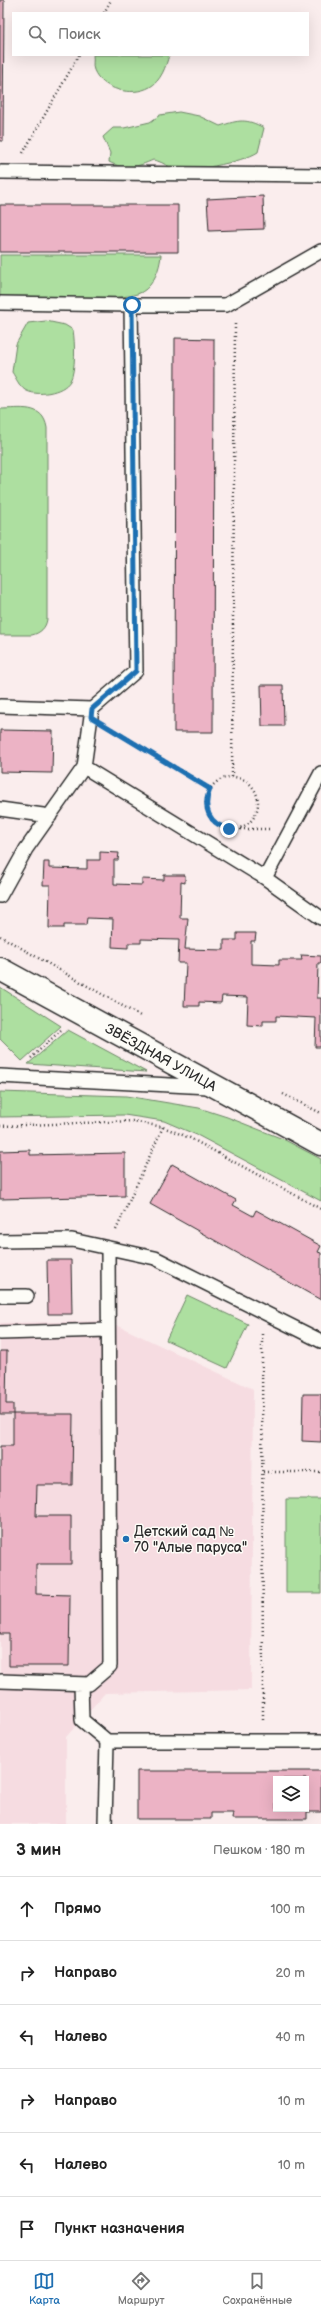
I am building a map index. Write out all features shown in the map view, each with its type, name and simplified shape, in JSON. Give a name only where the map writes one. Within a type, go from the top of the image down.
[{"type":"street","name":"ЗВЁЗДНАЯ УЛИЦА","points":[[0,969],[321,1144]]},
{"type":"lane","points":[[6,172],[321,175]]},
{"type":"lane","points":[[0,303],[226,305],[321,251]]},
{"type":"lane","points":[[0,896],[26,850],[84,767],[91,713],[136,671],[132,305]]},
{"type":"lane","points":[[0,706],[91,713]]},
{"type":"lane","points":[[84,767],[265,878],[321,918]]},
{"type":"lane","points":[[265,878],[321,773]]},
{"type":"lane","points":[[0,809],[50,816]]},
{"type":"lane","points":[[5,1077],[217,1087]]},
{"type":"lane","points":[[0,1241],[72,1240],[154,1258],[321,1342]]},
{"type":"lane","points":[[0,1681],[89,1684],[110,1666],[108,1248]]},
{"type":"lane","points":[[0,1296],[27,1296]]},
{"type":"lane","points":[[0,1333],[108,1330]]},
{"type":"lane","points":[[82,1684],[82,1720],[107,1741],[321,1742]]},
{"type":"lane","points":[[105,1824],[107,1741]]},
{"type":"path","points":[[105,12],[111,0]]},
{"type":"path","points":[[6,172],[78,56]]},
{"type":"path","points":[[232,777],[235,300]]},
{"type":"path","points":[[91,713],[210,789]]},
{"type":"path","points":[[232,777],[247,782],[257,795],[258,803],[253,820],[246,825],[229,829],[221,827],[208,814],[206,806],[210,789],[224,779],[232,777]]},
{"type":"path","points":[[185,829],[291,829]]},
{"type":"path","points":[[0,936],[145,1018]]},
{"type":"path","points":[[5,1077],[80,1013]]},
{"type":"path","points":[[281,1093],[321,1113]]},
{"type":"path","points":[[0,1126],[133,1122],[163,1127],[190,1138],[321,1209]]},
{"type":"path","points":[[108,1248],[163,1127]]},
{"type":"path","points":[[262,1312],[263,1742]]},
{"type":"path","points":[[263,1472],[321,1472]]},
{"type":"shaded area","name":"Детский сад № 70 \"Алые паруса\"","points":[[108,1321],[253,1389],[251,1690],[105,1693],[66,1737],[66,1824],[0,1824],[0,1323]]},
{"type":"green space","points":[[93,56],[169,56],[165,68],[157,81],[150,87],[143,90],[126,91],[110,87],[98,77],[93,67]]},
{"type":"green space","points":[[179,112],[199,116],[220,126],[232,122],[247,121],[264,128],[258,152],[251,156],[228,163],[189,169],[170,167],[153,160],[131,167],[120,166],[109,162],[110,153],[103,137],[113,128],[124,128],[150,122],[160,115]]},
{"type":"green space","points":[[0,255],[161,255],[156,276],[150,285],[142,292],[115,298],[52,299],[0,297]]},
{"type":"green space","points":[[46,321],[65,325],[73,330],[75,349],[72,376],[67,385],[56,391],[49,393],[30,392],[25,390],[19,384],[12,372],[16,344],[28,323]]},
{"type":"green space","points":[[23,408],[36,411],[41,414],[45,420],[47,428],[47,619],[42,630],[32,635],[0,635],[0,409]]},
{"type":"green space","points":[[0,987],[61,1026],[22,1061],[0,1039]]},
{"type":"green space","points":[[68,1030],[146,1072],[28,1064]]},
{"type":"green space","points":[[0,1092],[126,1096],[199,1108],[227,1117],[283,1139],[321,1159],[321,1201],[199,1136],[164,1121],[124,1115],[0,1117]]},
{"type":"green space","points":[[187,1295],[248,1324],[227,1368],[166,1340]]},
{"type":"green space","points":[[286,1499],[321,1499],[321,1593],[286,1593]]},
{"type":"building","points":[[0,0],[4,0],[3,141],[0,141]]},
{"type":"building","points":[[263,196],[264,229],[209,231],[207,199]]},
{"type":"building","points":[[0,205],[178,205],[178,252],[0,252]]},
{"type":"building","points":[[175,338],[214,339],[213,732],[174,732]]},
{"type":"building","points":[[261,685],[283,685],[284,726],[262,726]]},
{"type":"building","points":[[0,730],[53,731],[52,773],[0,772]]},
{"type":"building","points":[[100,852],[119,853],[118,860],[114,860],[114,884],[142,885],[142,879],[164,880],[164,875],[185,875],[185,883],[181,882],[180,918],[188,918],[185,949],[224,950],[224,940],[237,940],[237,933],[256,933],[255,941],[251,941],[251,964],[279,965],[279,960],[302,960],[301,955],[321,956],[321,963],[318,963],[317,998],[321,998],[321,1047],[315,1047],[316,1018],[276,1016],[276,1021],[263,1021],[263,1026],[247,1025],[248,997],[222,996],[221,1003],[199,1002],[199,1006],[184,1006],[186,963],[178,963],[179,940],[141,939],[141,943],[128,943],[128,948],[112,947],[113,919],[87,918],[86,925],[64,925],[64,928],[49,928],[50,885],[43,885],[44,862],[49,862],[49,868],[87,869],[87,860],[100,860]]},
{"type":"building","points":[[30,1150],[30,1155],[125,1153],[125,1196],[0,1199],[0,1151]]},
{"type":"building","points":[[172,1164],[236,1200],[233,1205],[253,1216],[256,1210],[321,1246],[318,1252],[321,1253],[321,1300],[150,1204]]},
{"type":"building","points":[[47,1260],[71,1260],[72,1314],[48,1314]]},
{"type":"building","points":[[0,1351],[7,1351],[6,1404],[13,1404],[13,1414],[0,1414]]},
{"type":"building","points":[[303,1394],[321,1394],[321,1442],[302,1441]]},
{"type":"building","points":[[13,1414],[73,1414],[72,1485],[37,1485],[36,1516],[71,1516],[71,1564],[36,1564],[36,1594],[70,1595],[69,1666],[9,1666],[9,1634],[0,1634],[0,1446],[13,1446]]},
{"type":"building","points":[[137,1771],[321,1771],[321,1812],[309,1812],[309,1776],[273,1776],[273,1812],[307,1812],[307,1819],[232,1819],[233,1813],[211,1813],[211,1819],[137,1819]]},
{"type":"place","name":"Детский сад № 70 \"Алые паруса\"","points":[[126,1539]]},
{"type":"route","points":[[132,305],[136,671],[92,709],[91,717],[210,789],[206,806],[208,814],[214,822],[221,827],[229,829]]}]
